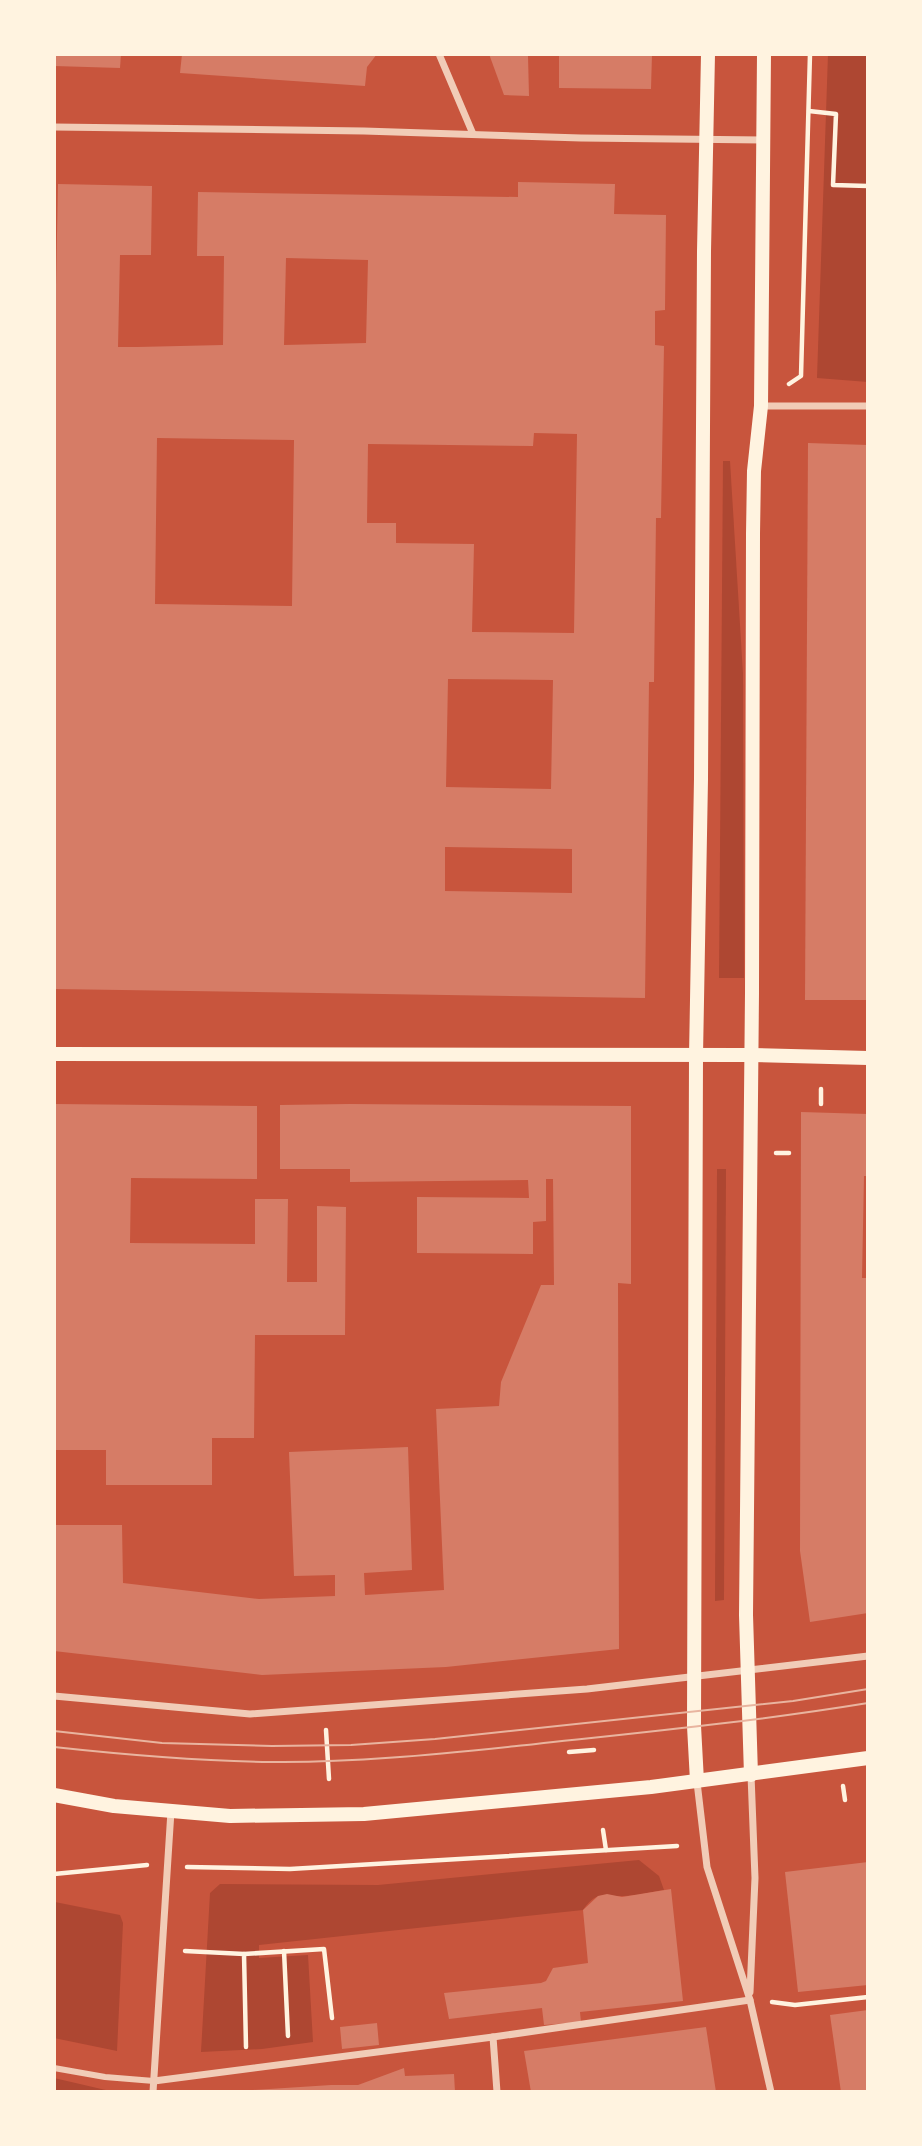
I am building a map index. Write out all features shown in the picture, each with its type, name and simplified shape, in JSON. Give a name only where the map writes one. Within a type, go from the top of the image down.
[{"type":"main road","points":[[697,1781],[694,1726],[696,1056],[701,830],[704,251],[708,54]]},
{"type":"main road","points":[[751,1775],[747,1606],[753,482],[761,406],[764,54]]},
{"type":"main road","points":[[54,1054],[751,1055],[868,1058]]},
{"type":"main road","points":[[54,1795],[114,1806],[230,1816],[364,1814],[751,1775],[868,1758]]},
{"type":"street","points":[[439,54],[473,134]]},
{"type":"street","points":[[54,127],[764,141]]},
{"type":"street","points":[[761,406],[868,406]]},
{"type":"street","points":[[54,1696],[250,1714],[587,1689],[868,1656]]},
{"type":"street","points":[[750,2000],[755,1878],[751,1775]]},
{"type":"street","points":[[697,1781],[707,1867],[750,2000],[771,2092]]},
{"type":"street","points":[[153,2092],[171,1811]]},
{"type":"street","points":[[54,2068],[105,2077],[154,2081],[750,2000]]},
{"type":"street","points":[[493,2037],[497,2092]]},
{"type":"path","points":[[761,406],[801,376],[810,54]]},
{"type":"path","points":[[809,111],[836,114],[833,185],[868,186]]},
{"type":"path","points":[[821,1089],[821,1104]]},
{"type":"path","points":[[773,1153],[789,1153]]},
{"type":"path","points":[[325,1708],[329,1779]]},
{"type":"path","points":[[569,1752],[594,1750]]},
{"type":"path","points":[[843,1782],[845,1800]]},
{"type":"path","points":[[603,1830],[606,1850]]},
{"type":"path","points":[[54,1874],[140,1865],[205,1869],[290,1869],[677,1846]]},
{"type":"path","points":[[162,1950],[244,1954],[324,1949],[332,2018]]},
{"type":"path","points":[[284,1951],[288,2036]]},
{"type":"path","points":[[244,1954],[247,2069]]},
{"type":"path","points":[[750,2000],[795,2005],[868,1997]]},
{"type":"shaded area","points":[[828,54],[868,54],[868,382],[817,378]]},
{"type":"shaded area","points":[[723,461],[730,461],[743,674],[744,978],[719,978]]},
{"type":"shaded area","points":[[717,1169],[726,1169],[724,1600],[715,1601]]},
{"type":"shaded area","points":[[639,1860],[659,1876],[664,1890],[628,1896],[601,1896],[592,1900],[583,1910],[259,1945],[259,1958],[308,1955],[313,2042],[262,2049],[201,2052],[210,1893],[220,1884],[378,1885]]},
{"type":"shaded area","points":[[55,1902],[120,1915],[123,1923],[117,2051],[54,2038]]},
{"type":"shaded area","points":[[54,2078],[110,2091],[110,2092],[54,2092]]},
{"type":"building","points":[[54,54],[121,54],[120,68],[54,66]]},
{"type":"building","points":[[182,54],[377,54],[367,67],[365,86],[180,73]]},
{"type":"building","points":[[489,54],[528,56],[529,96],[504,95]]},
{"type":"building","points":[[559,54],[652,54],[651,89],[559,88]]},
{"type":"building","points":[[518,182],[615,184],[614,214],[666,215],[665,310],[655,311],[655,345],[664,346],[661,518],[656,518],[654,682],[649,682],[645,998],[54,989],[54,386],[58,184],[152,186],[151,255],[120,255],[118,347],[223,345],[224,256],[197,256],[198,192],[518,197]],"holes":[[[286,258],[368,260],[366,343],[284,345]],[[534,433],[577,434],[574,633],[472,632],[474,544],[396,543],[396,523],[367,523],[368,444],[533,446]],[[157,438],[294,440],[292,606],[155,604]],[[448,679],[553,680],[551,789],[446,787]],[[445,847],[572,849],[572,893],[445,891]]]},
{"type":"building","points":[[808,443],[868,445],[868,1000],[805,1000]]},
{"type":"building","points":[[55,1104],[257,1106],[257,1179],[131,1178],[130,1243],[255,1244],[255,1199],[288,1199],[287,1282],[317,1282],[317,1206],[346,1207],[345,1335],[255,1335],[254,1438],[212,1438],[212,1485],[106,1485],[106,1450],[54,1450]]},
{"type":"building","points":[[280,1105],[631,1106],[631,1284],[618,1283],[619,1649],[446,1667],[262,1675],[54,1651],[56,1525],[122,1525],[123,1583],[259,1599],[335,1596],[335,1575],[294,1576],[289,1452],[408,1447],[412,1570],[364,1573],[365,1595],[444,1590],[436,1409],[499,1406],[501,1382],[541,1285],[554,1285],[553,1179],[546,1179],[546,1221],[533,1222],[533,1254],[417,1253],[417,1197],[529,1198],[528,1180],[350,1182],[350,1169],[280,1169]]},
{"type":"building","points":[[801,1112],[868,1114],[868,1176],[864,1176],[862,1278],[868,1278],[868,1613],[810,1622],[800,1551]]},
{"type":"building","points":[[868,1862],[868,1985],[798,1992],[785,1872]]},
{"type":"building","points":[[671,1889],[683,2001],[580,2012],[581,2022],[544,2025],[542,2008],[449,2019],[444,1993],[541,1983],[546,1981],[553,1968],[588,1963],[583,1910],[598,1896],[607,1894],[622,1897]]},
{"type":"building","points":[[868,2010],[868,2092],[841,2092],[830,2015]]},
{"type":"building","points":[[377,2023],[379,2045],[342,2049],[340,2027]]},
{"type":"building","points":[[706,2027],[716,2092],[531,2092],[524,2051]]},
{"type":"building","points":[[404,2068],[405,2076],[454,2074],[455,2092],[253,2092],[358,2085]]},
{"type":"tram line","points":[[54,1731],[162,1743],[351,1745],[435,1739],[793,1701],[868,1689]]},
{"type":"tram line","points":[[54,1747],[217,1760],[304,1762],[371,1759],[661,1730],[868,1703]]}]
